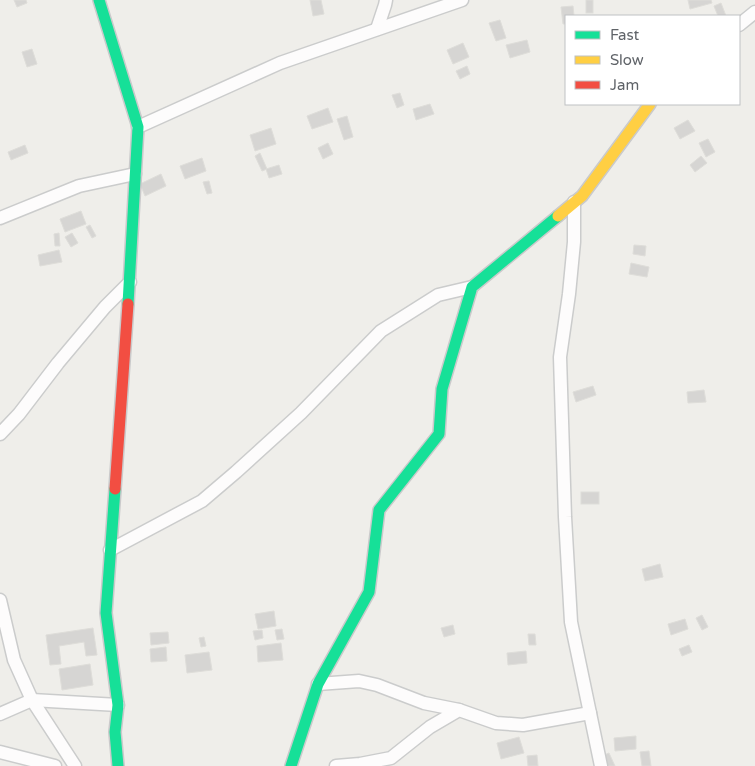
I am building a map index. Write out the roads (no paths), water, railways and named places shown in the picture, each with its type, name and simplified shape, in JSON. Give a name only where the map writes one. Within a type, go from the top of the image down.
[{"type":"street","points":[[99,0],[138,127],[130,282],[106,613],[118,705],[115,732],[118,766]]},
{"type":"street","points":[[377,29],[386,0]]},
{"type":"street","points":[[138,127],[280,63],[462,0]]},
{"type":"street","points":[[740,24],[755,12]]},
{"type":"street","points":[[110,550],[202,501],[301,413],[381,331],[438,295],[472,287],[582,196],[649,105]]},
{"type":"street","points":[[0,218],[79,186],[135,174]]},
{"type":"street","points":[[574,202],[574,242],[560,357],[564,517],[571,622],[601,766]]},
{"type":"street","points":[[0,434],[19,414],[58,363],[105,307],[130,282]]},
{"type":"street","points":[[290,766],[318,684],[369,592],[379,510],[439,434],[442,389],[472,287]]},
{"type":"street","points":[[0,600],[14,660],[32,700],[75,766]]},
{"type":"street","points":[[318,684],[359,681],[377,685],[424,703],[459,710],[496,723],[523,725],[590,714]]},
{"type":"street","points":[[0,714],[32,700],[118,705]]},
{"type":"street","points":[[336,766],[391,758],[430,727],[459,710]]},
{"type":"street","points":[[3,757],[36,760],[55,766]]},
{"type":"street","points":[[23,766],[36,760]]}]
